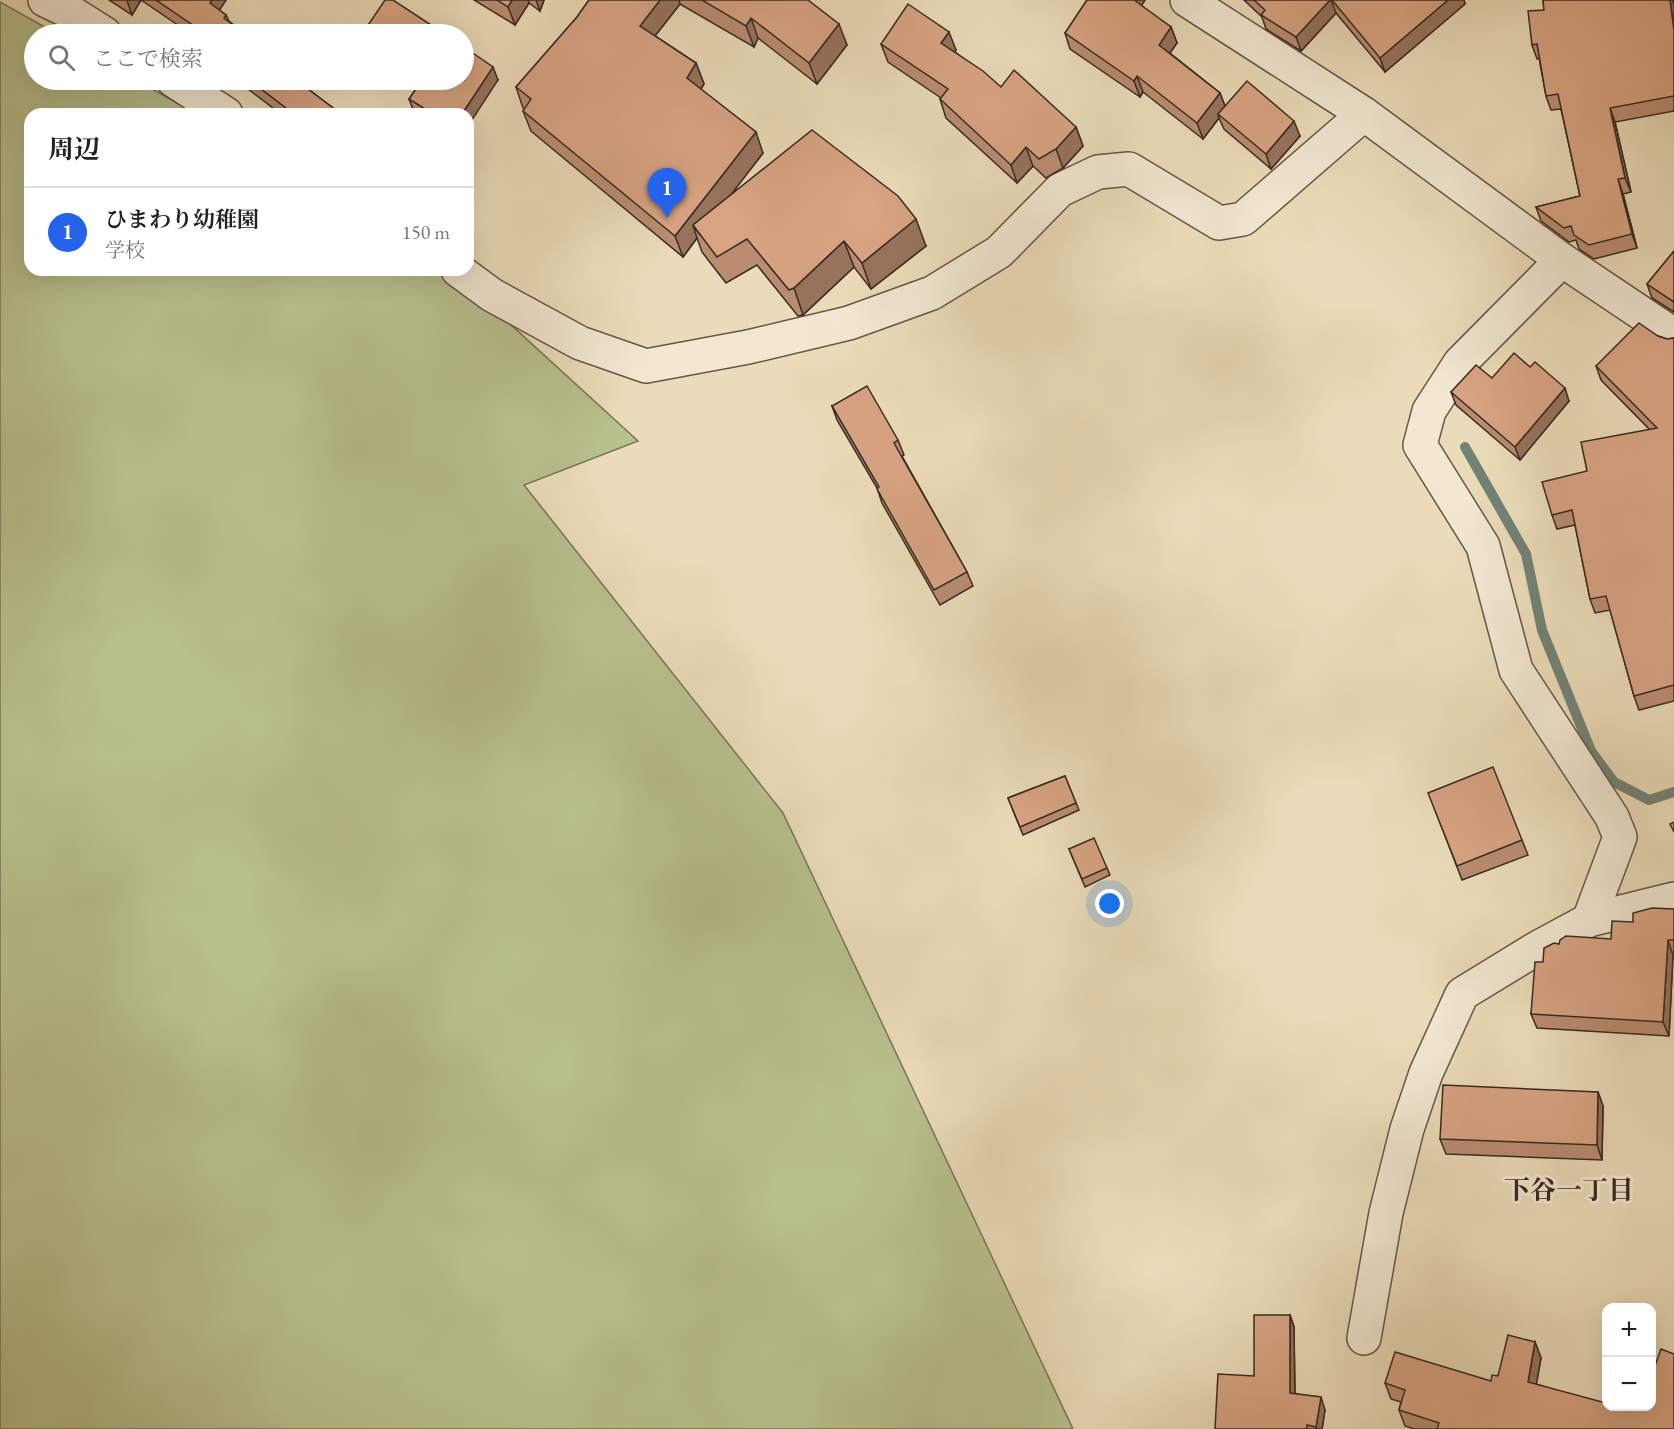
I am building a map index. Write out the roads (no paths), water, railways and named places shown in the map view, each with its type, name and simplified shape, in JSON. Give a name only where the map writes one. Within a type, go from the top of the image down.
[{"type":"street","points":[[45,0],[89,24]]},
{"type":"street","points":[[1187,0],[1364,114],[1562,260],[1674,335]]},
{"type":"street","points":[[189,90],[217,108]]},
{"type":"street","points":[[466,276],[492,295],[580,343],[646,366],[748,347],[849,323],[932,293],[999,252],[1060,190],[1098,172],[1129,170],[1219,223],[1243,219],[1364,114]]},
{"type":"street","points":[[1562,260],[1460,363],[1429,411],[1420,445],[1483,546],[1516,670],[1612,816],[1620,837],[1589,920]]},
{"type":"street","points":[[1364,1338],[1386,1213],[1407,1129],[1426,1073],[1462,994],[1539,947],[1589,920],[1674,899]]},
{"type":"waterway","points":[[1465,447],[1526,554],[1542,630],[1591,751],[1614,782],[1649,800],[1674,792]]},
{"type":"place","name":"ひまわり幼稚園","points":[[667,218]]},
{"type":"district","name":"下谷一丁目","points":[[1569,1190]]}]
